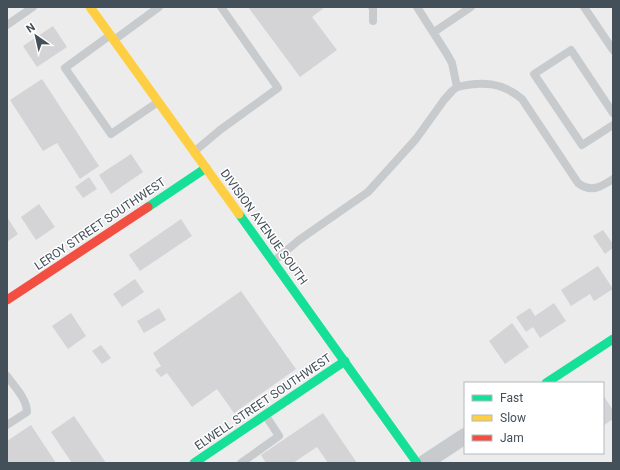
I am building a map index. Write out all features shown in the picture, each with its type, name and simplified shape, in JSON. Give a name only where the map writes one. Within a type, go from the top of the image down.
[{"type":"main road","name":"DIVISION AVENUE SOUTH","points":[[90,7],[417,463]]},
{"type":"main road","name":"LEROY STREET SOUTHWEST","points":[[7,300],[206,168]]},
{"type":"main road","points":[[548,382],[613,339]]},
{"type":"main road","name":"ELWELL STREET SOUTHWEST","points":[[194,463],[345,361]]},
{"type":"street","points":[[424,463],[464,437]]},
{"type":"lane","points":[[7,25],[33,7]]},
{"type":"lane","points":[[159,7],[65,68],[111,134],[159,102]]},
{"type":"lane","points":[[194,151],[278,88],[221,7]]},
{"type":"lane","points":[[372,7],[373,21]]},
{"type":"lane","points":[[417,7],[452,63],[457,87]]},
{"type":"lane","points":[[434,32],[471,7]]},
{"type":"lane","points":[[584,7],[613,50]]},
{"type":"lane","points":[[613,113],[571,50],[534,74],[582,145],[613,124]]},
{"type":"lane","points":[[274,262],[299,240],[368,192],[416,139],[444,100],[452,90],[457,87],[483,83],[509,89],[522,99],[578,183],[592,189],[603,186],[613,179]]},
{"type":"lane","points":[[7,376],[26,403],[27,412],[7,425]]},
{"type":"lane","points":[[242,463],[241,462],[279,436],[265,416]]},
{"type":"building","points":[[248,7],[325,7],[312,17],[337,50],[300,77]]},
{"type":"building","points":[[53,26],[67,47],[37,67],[23,46]]},
{"type":"building","points":[[42,79],[99,166],[80,179],[57,143],[43,151],[10,100]]},
{"type":"building","points":[[131,154],[143,172],[111,194],[99,175]]},
{"type":"building","points":[[89,177],[97,189],[83,198],[75,187]]},
{"type":"building","points":[[39,204],[55,227],[36,240],[21,217]]},
{"type":"building","points":[[7,217],[18,234],[7,242]]},
{"type":"building","points":[[181,219],[192,236],[140,271],[129,255]]},
{"type":"building","points":[[603,230],[613,244],[613,248],[605,254],[593,236]]},
{"type":"building","points":[[598,266],[613,289],[594,301],[590,294],[571,306],[561,290]]},
{"type":"building","points":[[135,279],[144,292],[122,307],[113,294]]},
{"type":"building","points":[[241,291],[296,369],[234,413],[217,389],[192,407],[167,373],[161,377],[155,370],[161,366],[153,353]]},
{"type":"building","points":[[554,303],[566,321],[540,338],[533,327],[526,332],[516,317],[530,308],[535,316]]},
{"type":"building","points":[[159,308],[166,320],[144,333],[137,321]]},
{"type":"building","points":[[71,313],[86,336],[68,349],[52,326]]},
{"type":"building","points":[[512,323],[529,347],[505,364],[489,341]]},
{"type":"building","points":[[101,345],[111,358],[102,364],[92,351]]},
{"type":"building","points":[[604,396],[613,410],[613,419],[604,425]]},
{"type":"building","points":[[323,413],[357,463],[328,463],[317,447],[293,463],[266,463],[261,455]]},
{"type":"building","points":[[74,416],[106,463],[72,463],[51,432]]},
{"type":"building","points":[[31,425],[56,463],[7,463],[7,441]]},
{"type":"traffic: fast","points":[[148,207],[206,168]]},
{"type":"traffic: fast","points":[[239,214],[417,463]]},
{"type":"traffic: fast","points":[[548,382],[613,339]]},
{"type":"traffic: fast","points":[[194,463],[345,361]]},
{"type":"traffic: slow","points":[[90,7],[239,214]]},
{"type":"traffic: jam","points":[[7,300],[148,207]]}]
